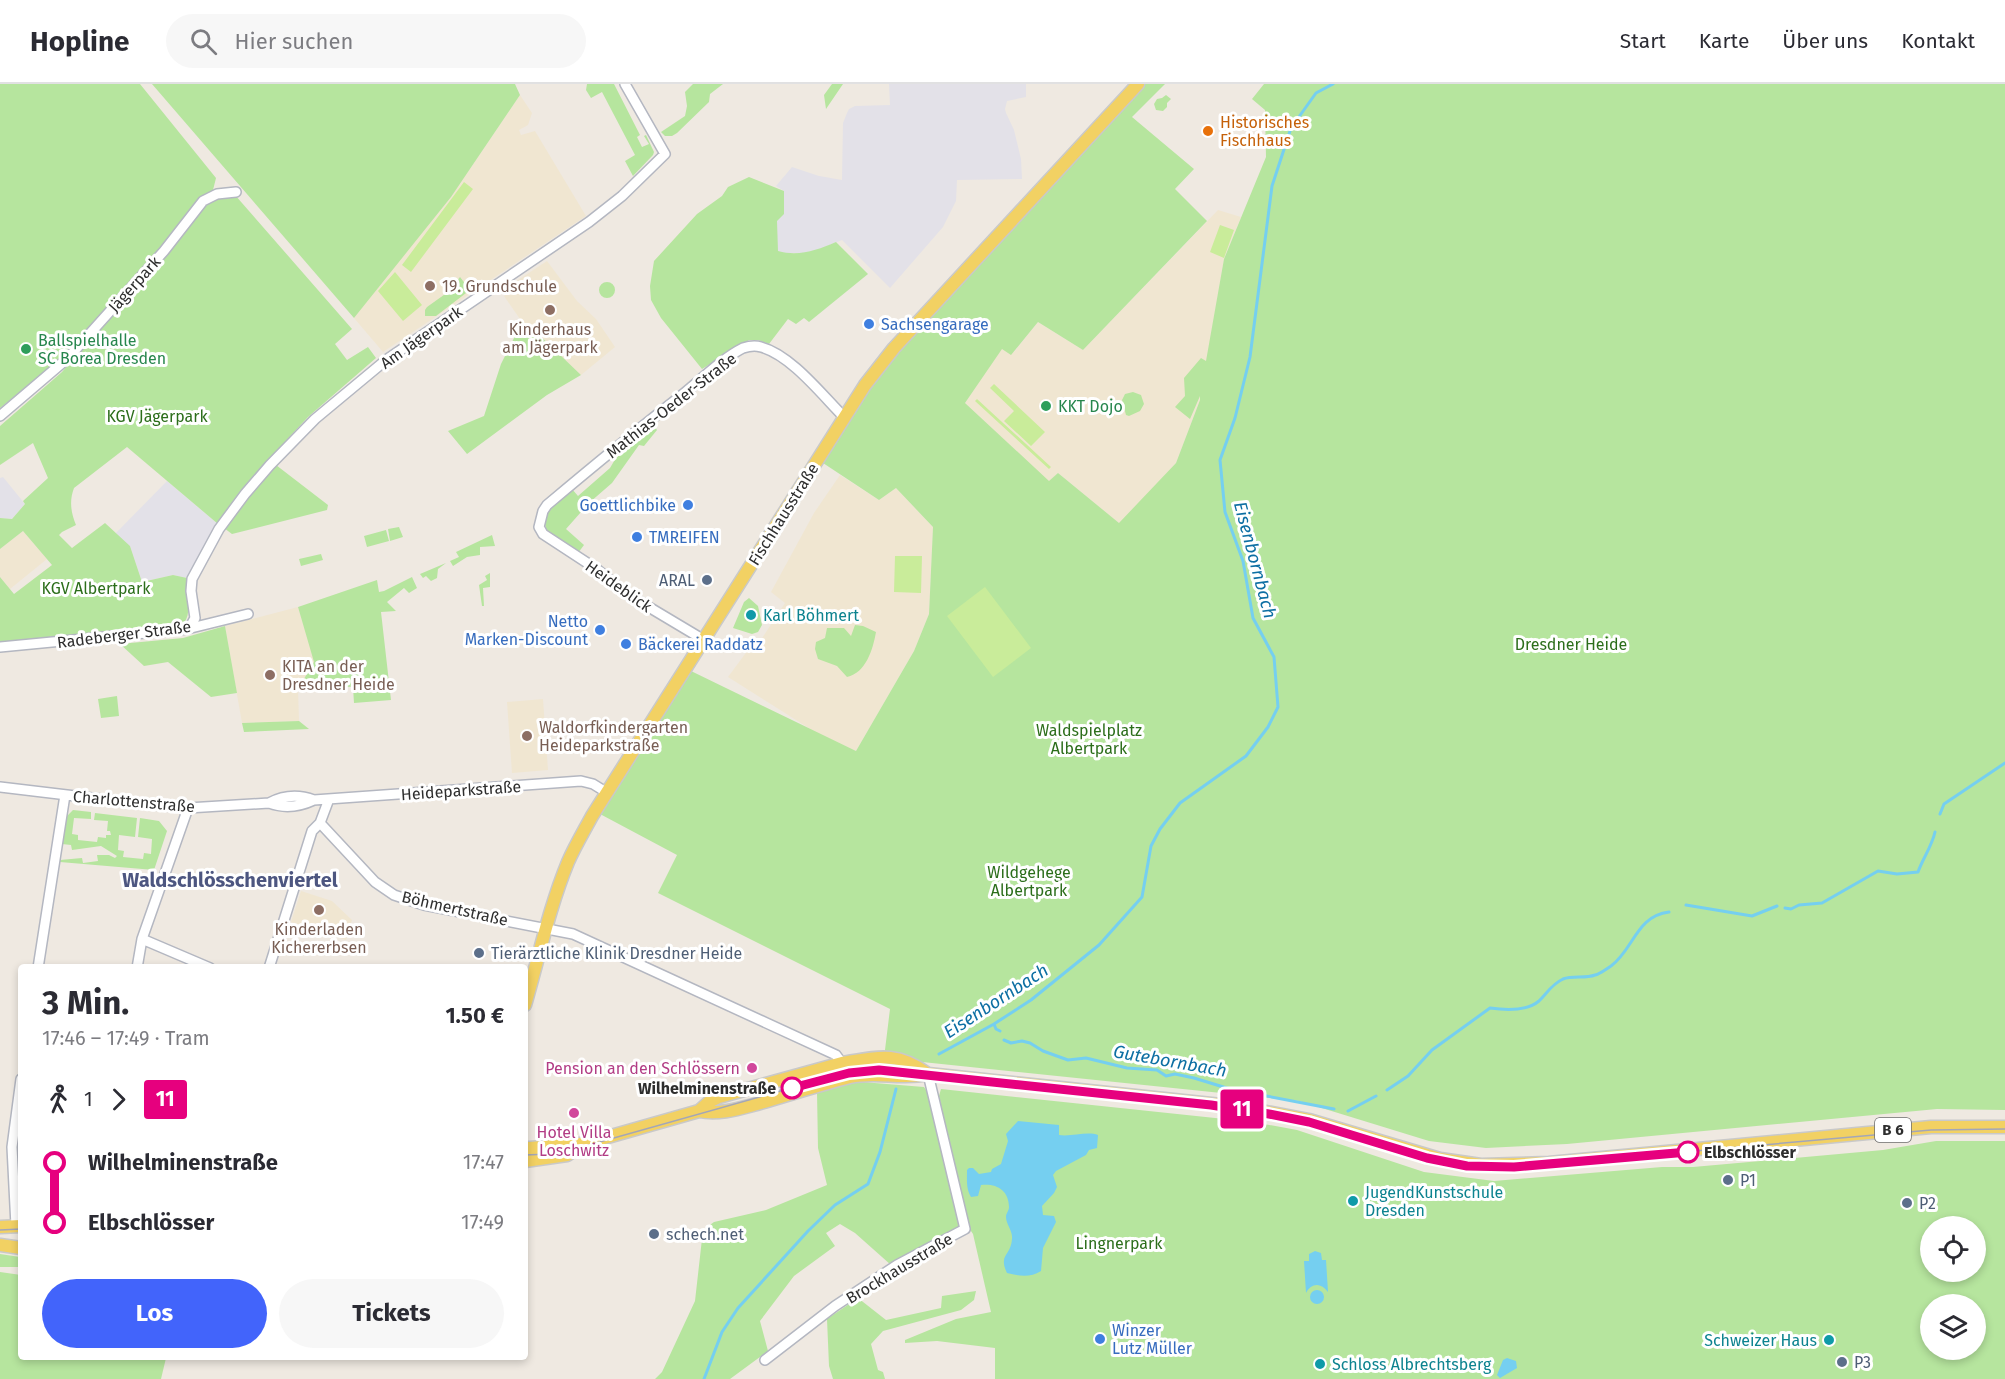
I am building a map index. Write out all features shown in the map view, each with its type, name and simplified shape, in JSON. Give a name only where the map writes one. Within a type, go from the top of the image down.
[{"type":"main road","name":"Fischhausstraße","points":[[528,994],[546,927],[569,859],[606,792],[865,385],[894,348],[1138,84]]},
{"type":"main road","name":"B 6","points":[[699,1112],[709,1102],[719,1097],[842,1063],[893,1058],[912,1062],[928,1074]]},
{"type":"main road","name":"B 6","points":[[528,1148],[542,1148],[565,1143],[583,1144],[699,1112],[732,1110],[852,1077],[906,1078],[928,1074],[1260,1110],[1327,1125],[1440,1159],[1481,1165],[1549,1163],[1931,1128],[2005,1127]]},
{"type":"main road","name":"B 6","points":[[528,1161],[567,1155],[583,1144]]},
{"type":"main road","points":[[0,1227],[18,1226]]},
{"type":"main road","points":[[0,1245],[18,1248]]},
{"type":"street","name":"Am Jägerpark","points":[[190,627],[195,618],[191,591],[192,579],[219,529],[270,465],[315,419],[386,360],[589,222],[622,196],[665,154],[625,84]]},
{"type":"street","name":"Jägerpark","points":[[0,416],[68,358],[164,251],[203,201],[217,194],[236,192]]},
{"type":"street","name":"Mathias-Oeder-Straße","points":[[539,527],[547,505],[721,364],[744,348],[760,346],[783,359],[844,417]]},
{"type":"street","name":"Heideblick","points":[[539,527],[551,541],[598,570],[627,594],[704,640]]},
{"type":"street","name":"Radeberger Straße","points":[[0,647],[190,627],[248,614]]},
{"type":"street","name":"Heideparkstraße","points":[[314,800],[581,781],[593,784],[606,792]]},
{"type":"street","name":"Charlottenstraße","points":[[0,787],[188,808],[269,803],[279,798],[300,795],[314,800]]},
{"type":"street","points":[[39,964],[65,795]]},
{"type":"street","points":[[270,964],[312,831],[321,823],[329,800]]},
{"type":"street","points":[[138,964],[142,939],[188,808]]},
{"type":"street","name":"Böhmertstraße","points":[[321,823],[375,882],[394,895],[424,905],[546,927]]},
{"type":"street","points":[[546,927],[573,934],[836,1055],[852,1077]]},
{"type":"street","points":[[142,939],[201,964]]},
{"type":"street","name":"Brockhausstraße","points":[[765,1360],[835,1306],[888,1271],[964,1228],[928,1074]]},
{"type":"street","points":[[18,1101],[12,1146],[18,1215]]},
{"type":"shaded area","points":[[889,84],[1026,84],[1026,97],[1007,101],[1005,109],[1014,130],[1021,159],[1022,179],[957,180],[956,201],[943,227],[890,288],[842,240],[810,253],[777,251],[777,221],[784,191],[776,186],[792,167],[819,176],[842,180],[843,123],[847,113],[855,106],[890,105]]},
{"type":"shaded area","name":"19. Grundschule","points":[[520,95],[532,113],[528,125],[519,130],[521,135],[535,131],[586,216],[383,352],[354,318],[470,169]]},
{"type":"shaded area","points":[[1218,210],[1241,217],[1224,259],[1200,400],[1176,463],[1120,524],[1058,473],[1049,482],[965,403],[1002,348],[1014,352],[1038,322],[1083,350]]},
{"type":"shaded area","name":"Kinderhaus am Jägerpark","points":[[547,261],[577,301],[596,319],[615,347],[581,375],[533,329],[522,322],[504,296],[510,291],[512,284]]},
{"type":"shaded area","points":[[840,475],[879,500],[896,488],[933,527],[929,614],[914,651],[856,751],[815,732],[728,677],[748,650],[755,649],[785,603],[771,592],[814,513]]},
{"type":"shaded area","points":[[3,477],[25,504],[12,519],[0,518],[0,478]]},
{"type":"shaded area","points":[[167,481],[218,524],[187,578],[173,575],[142,582],[130,546],[115,534]]},
{"type":"shaded area","points":[[23,531],[47,559],[10,589],[0,577],[0,549]]},
{"type":"shaded area","name":"KITA an der Dresdner Heide","points":[[298,607],[315,662],[298,689],[299,721],[242,723],[225,626]]},
{"type":"shaded area","name":"Waldorfkindergarten Heideparkstraße","points":[[543,699],[548,770],[512,773],[507,702]]},
{"type":"shaded area","name":"Kinderladen Kichererbsen","points":[[301,891],[332,901],[352,920],[346,940],[291,922]]},
{"type":"green space","points":[[0,84],[140,84],[216,178],[213,190],[201,199],[164,246],[65,356],[0,408]]},
{"type":"green space","points":[[152,84],[515,84],[520,95],[451,197],[354,318]]},
{"type":"green space","points":[[587,84],[614,84],[640,135],[637,137],[642,147],[649,144],[644,136],[646,135],[654,152],[633,176],[625,161],[635,155],[602,92],[591,98],[586,90]]},
{"type":"green space","points":[[693,84],[723,84],[710,94],[709,102],[677,133],[665,136],[661,132],[685,116],[687,106],[685,92]]},
{"type":"green space","points":[[832,84],[843,84],[826,109],[824,95]]},
{"type":"green space","name":"Dresdner Heide","points":[[1145,84],[1165,84],[1132,117],[1194,169],[1175,189],[1207,221],[1083,350],[1038,322],[1011,355],[1002,349],[965,403],[1049,481],[1058,473],[1119,523],[1176,463],[1200,400],[1200,396],[1190,419],[1175,407],[1185,396],[1184,378],[1201,358],[1206,361],[1224,259],[1266,157],[1265,110],[1252,99],[1264,84],[2005,84],[2005,1110],[1937,1109],[1567,1144],[1486,1148],[1429,1141],[1299,1101],[884,1058],[890,1009],[658,893],[677,855],[600,814],[691,671],[856,751],[914,651],[929,614],[933,527],[896,488],[879,500],[823,463],[883,369],[897,352]]},
{"type":"green space","points":[[1166,95],[1171,99],[1167,107],[1163,111],[1156,110],[1154,104],[1157,99]]},
{"type":"green space","points":[[749,177],[784,191],[784,214],[777,221],[778,251],[801,253],[836,242],[868,274],[809,322],[804,318],[796,324],[788,319],[769,344],[749,340],[702,369],[661,318],[651,300],[650,286],[654,261],[697,214],[722,196],[728,187]]},
{"type":"green space","points":[[464,182],[473,189],[411,272],[402,265]]},
{"type":"green space","points":[[235,195],[352,329],[335,344],[347,360],[368,347],[376,358],[308,417],[269,459],[218,524],[127,447],[74,488],[71,507],[76,525],[59,535],[72,548],[105,523],[130,546],[142,582],[173,575],[187,578],[188,613],[184,623],[0,642],[0,577],[14,594],[52,565],[23,531],[0,549],[0,518],[12,519],[25,504],[23,501],[48,478],[33,443],[0,465],[0,426],[62,372],[206,203],[220,197]]},
{"type":"green space","points":[[1220,225],[1234,230],[1224,258],[1210,252]]},
{"type":"green space","points":[[395,272],[422,305],[403,321],[378,291]]},
{"type":"green space","points":[[460,277],[470,290],[436,316],[425,316],[427,307],[448,292]]},
{"type":"green space","points":[[604,282],[610,282],[615,290],[613,296],[604,298],[599,293],[599,287]]},
{"type":"green space","points":[[522,322],[533,329],[581,375],[547,395],[467,454],[448,431],[484,416],[501,364]]},
{"type":"green space","points":[[994,384],[1045,432],[1031,446],[1004,421],[1014,411],[990,388]]},
{"type":"green space","points":[[1133,392],[1141,395],[1144,404],[1140,411],[1129,416],[1126,415],[1122,400],[1125,394]]},
{"type":"green space","points":[[977,399],[1051,467],[1049,469],[975,401]]},
{"type":"green space","points":[[652,423],[657,430],[644,446],[639,445],[612,483],[589,503],[566,529],[584,545],[578,553],[553,538],[546,528],[545,521],[556,503],[572,489],[578,496],[610,468],[620,451]]},
{"type":"green space","points":[[276,465],[328,505],[327,510],[232,534],[224,528]]},
{"type":"green space","points":[[399,527],[403,537],[390,541],[388,529]]},
{"type":"green space","points":[[386,530],[389,541],[367,547],[364,536]]},
{"type":"green space","points":[[492,535],[495,546],[480,547],[480,555],[467,557],[453,566],[450,561],[459,557],[456,552]]},
{"type":"green space","points":[[321,554],[323,560],[301,566],[299,559]]},
{"type":"green space","points":[[895,556],[922,556],[921,593],[894,592]]},
{"type":"green space","points":[[446,563],[438,569],[437,578],[431,581],[420,574]]},
{"type":"green space","points":[[490,573],[490,587],[483,588],[484,606],[482,606],[479,585],[487,580],[485,576]]},
{"type":"green space","points":[[412,577],[417,588],[409,593],[404,588],[387,602],[396,611],[381,612],[391,700],[354,703],[353,687],[305,685],[298,689],[314,662],[298,607],[377,580],[379,592],[384,591]]},
{"type":"green space","points":[[985,587],[1031,648],[993,677],[947,616]]},
{"type":"green space","points":[[749,598],[758,606],[762,625],[758,632],[752,634],[733,628],[744,602]]},
{"type":"green space","points":[[855,625],[876,632],[868,659],[859,671],[847,677],[837,666],[818,659],[815,649],[816,642],[825,638],[827,628],[844,628],[851,636]]},
{"type":"green space","points":[[225,626],[237,693],[211,697],[168,662],[144,666],[120,644],[183,638]]},
{"type":"green space","points":[[117,696],[119,716],[101,718],[98,699]]},
{"type":"green space","points":[[299,721],[309,729],[244,732],[242,723]]},
{"type":"green space","points":[[73,810],[91,812],[91,819],[74,818],[72,834],[78,835],[78,840],[97,842],[98,837],[106,838],[106,835],[111,835],[110,831],[107,831],[108,821],[94,820],[95,813],[137,818],[135,837],[119,835],[118,850],[124,851],[123,857],[143,859],[144,853],[151,854],[152,839],[138,837],[140,818],[159,821],[167,831],[154,870],[60,862],[60,860],[82,858],[83,863],[98,861],[97,855],[109,855],[115,858],[117,856],[101,846],[72,850],[71,845],[62,844],[67,816]]},
{"type":"green space","points":[[849,1083],[924,1087],[930,1096],[960,1226],[891,1265],[855,1233],[840,1224],[826,1233],[835,1246],[794,1276],[760,1321],[768,1351],[730,1379],[655,1379],[662,1372],[695,1301],[703,1230],[714,1222],[766,1210],[827,1185],[818,1148],[817,1092]]},
{"type":"green space","name":"Lingnerpark","points":[[941,1089],[1253,1122],[1297,1130],[1424,1172],[1494,1181],[1662,1167],[1693,1167],[1883,1150],[1936,1141],[2005,1141],[2005,1379],[995,1379],[995,1348],[937,1341],[905,1343],[905,1340],[956,1319],[991,1312],[973,1234],[967,1225],[939,1096]]},
{"type":"green space","points":[[0,1254],[18,1257],[18,1267],[0,1267]]},
{"type":"green space","points":[[0,1272],[18,1275],[18,1360],[166,1360],[161,1379],[0,1379]]},
{"type":"green space","points":[[976,1291],[974,1300],[961,1310],[883,1331],[871,1344],[878,1370],[883,1372],[885,1379],[833,1379],[829,1366],[827,1319],[858,1298],[886,1320],[941,1308],[942,1296]]},
{"type":"water","points":[[1018,1121],[1059,1125],[1059,1135],[1098,1135],[1097,1148],[1089,1150],[1086,1155],[1056,1171],[1053,1175],[1057,1187],[1042,1206],[1043,1215],[1054,1216],[1056,1222],[1043,1248],[1041,1271],[1024,1276],[1007,1273],[1005,1267],[1004,1258],[1010,1249],[1012,1239],[1006,1220],[1009,1207],[1007,1196],[1001,1189],[992,1185],[981,1185],[978,1196],[971,1197],[967,1181],[969,1168],[973,1168],[979,1174],[991,1172],[1001,1164],[1008,1141],[1006,1134]]},
{"type":"water","points":[[1315,1251],[1321,1253],[1322,1260],[1326,1260],[1328,1292],[1316,1285],[1306,1293],[1304,1261],[1309,1261],[1309,1254]]},
{"type":"water","points":[[1314,1290],[1320,1290],[1324,1297],[1320,1304],[1314,1304],[1310,1300],[1310,1294]]},
{"type":"water","points":[[1507,1358],[1516,1361],[1517,1368],[1500,1378],[1497,1375],[1503,1360]]},
{"type":"waterway","name":"Eisenbornbach","points":[[939,1054],[994,1024],[1031,1000],[1099,945],[1142,897],[1151,846],[1160,829],[1180,803],[1246,756],[1268,727],[1278,707],[1274,657],[1253,618],[1243,561],[1225,512],[1220,460],[1235,418],[1250,357],[1272,186],[1291,128],[1316,93],[1333,84]]},
{"type":"waterway","name":"Gutebornbach","points":[[1940,814],[1944,804],[2005,763]]},
{"type":"waterway","name":"Gutebornbach","points":[[1785,908],[1822,903],[1878,871],[1897,874],[1918,872],[1935,832]]},
{"type":"waterway","name":"Gutebornbach","points":[[1686,905],[1752,916],[1777,906]]},
{"type":"waterway","name":"Gutebornbach","points":[[1387,1090],[1408,1076],[1432,1050],[1490,1008],[1528,1007],[1539,1001],[1563,979],[1591,976],[1611,966],[1619,959],[1642,926],[1658,915],[1669,912]]},
{"type":"waterway","name":"Gutebornbach","points":[[994,1024],[1000,1031]]},
{"type":"waterway","name":"Gutebornbach","points":[[1004,1040],[1011,1043],[1022,1041],[1030,1043],[1043,1051],[1068,1060],[1086,1058],[1127,1068],[1157,1070],[1166,1076],[1175,1074],[1230,1089],[1334,1109]]},
{"type":"waterway","name":"Eisenbornbach","points":[[704,1379],[722,1332],[738,1308],[808,1231],[835,1205],[868,1184],[880,1152],[896,1089]]},
{"type":"waterway","name":"Gutebornbach","points":[[1348,1111],[1376,1096]]},
{"type":"tram line","points":[[528,1155],[564,1152],[813,1082],[849,1073],[879,1070],[1239,1109],[1309,1122],[1410,1153],[1482,1167],[1514,1167],[1931,1130],[2005,1129]]},
{"type":"tram line","name":"11","points":[[792,1088],[839,1075],[879,1070],[1211,1105],[1295,1119],[1427,1158],[1482,1167],[1514,1167],[1688,1152]]},
{"type":"tram line","points":[[0,1230],[18,1229]]},
{"type":"place","name":"Historisches Fischhaus","points":[[1208,131]]},
{"type":"place","name":"19. Grundschule","points":[[430,286]]},
{"type":"place","name":"Kinderhaus am Jägerpark","points":[[550,310]]},
{"type":"place","name":"Sachsengarage","points":[[869,324]]},
{"type":"place","name":"Ballspielhalle SC Borea Dresden","points":[[26,349]]},
{"type":"place","name":"KKT Dojo","points":[[1046,406]]},
{"type":"place","name":"Goettlichbike","points":[[688,505]]},
{"type":"place","name":"TMREIFEN","points":[[637,537]]},
{"type":"place","name":"ARAL","points":[[707,580]]},
{"type":"place","name":"Karl Böhmert","points":[[751,615]]},
{"type":"place","name":"Netto Marken-Discount","points":[[600,630]]},
{"type":"place","name":"Bäckerei Raddatz","points":[[626,644]]},
{"type":"place","name":"KITA an der Dresdner Heide","points":[[270,675]]},
{"type":"place","name":"Waldorfkindergarten Heideparkstraße","points":[[527,736]]},
{"type":"place","name":"Kinderladen Kichererbsen","points":[[319,910]]},
{"type":"place","name":"Tierärztliche Klinik Dresdner Heide","points":[[479,953]]},
{"type":"place","name":"Pension an den Schlössern","points":[[752,1068]]},
{"type":"place","name":"Wilhelminenstraße","points":[[792,1088]]},
{"type":"place","name":"Hotel Villa Loschwitz","points":[[574,1113]]},
{"type":"place","name":"Elbschlösser","points":[[1688,1152]]},
{"type":"place","name":"P1","points":[[1728,1180]]},
{"type":"place","name":"JugendKunstschule Dresden","points":[[1353,1201]]},
{"type":"place","name":"P2","points":[[1907,1203]]},
{"type":"place","name":"schech.net","points":[[654,1234]]},
{"type":"place","name":"Winzer Lutz Müller","points":[[1100,1339]]},
{"type":"place","name":"Schweizer Haus","points":[[1829,1340]]},
{"type":"place","name":"P3","points":[[1842,1362]]},
{"type":"place","name":"Schloss Albrechtsberg","points":[[1320,1364]]},
{"type":"district","name":"Waldschlösschenviertel","points":[[230,880]]},
{"type":"park label","name":"KGV Jägerpark","points":[[157,416]]},
{"type":"park label","name":"KGV Albertpark","points":[[96,588]]},
{"type":"park label","name":"Waldspielplatz Albertpark","points":[[1089,739]]},
{"type":"park label","name":"Wildgehege Albertpark","points":[[1029,881]]}]
